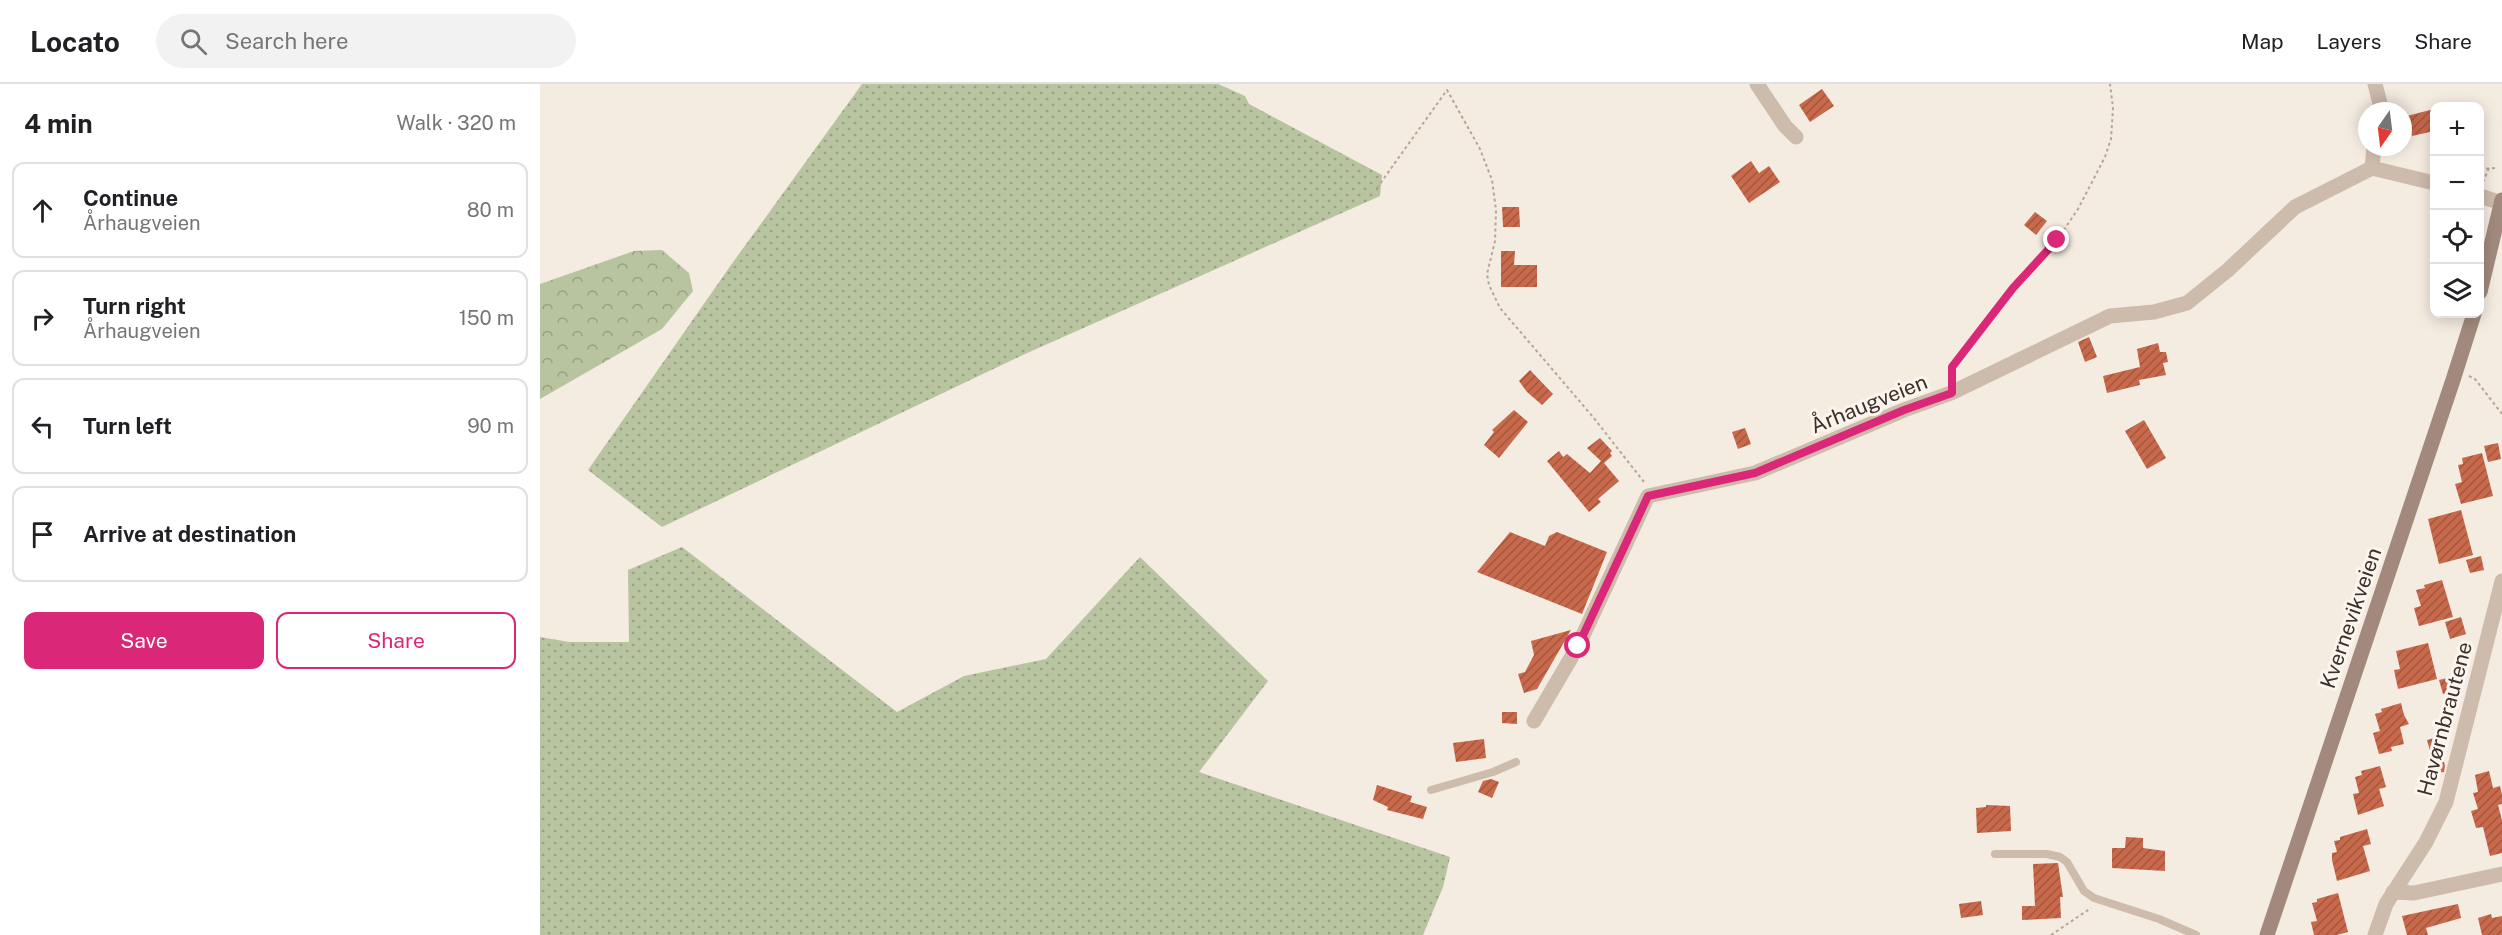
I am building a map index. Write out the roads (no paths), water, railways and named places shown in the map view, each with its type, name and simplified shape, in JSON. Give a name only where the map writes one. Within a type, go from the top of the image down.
[{"type":"main road","points":[[2484,276],[2502,202]]},
{"type":"main road","name":"Kvernevikveien","points":[[2267,935],[2473,318]]},
{"type":"street","points":[[1757,84],[1785,126],[1796,137]]},
{"type":"street","points":[[2375,84],[2380,102]]},
{"type":"street","points":[[2373,156],[2372,168],[2430,182]]},
{"type":"street","name":"Århaugveien","points":[[1534,721],[1578,646],[1648,496],[1755,473],[1904,410],[1952,393],[2110,316],[2154,312],[2187,303],[2228,270],[2295,207],[2372,168]]},
{"type":"street","points":[[2484,197],[2502,202]]},
{"type":"street","name":"Havørnbrautene","points":[[2375,935],[2386,904],[2426,842],[2446,802],[2502,581]]},
{"type":"street","points":[[2393,892],[2414,893],[2502,874]]},
{"type":"lane","points":[[1431,790],[1493,772],[1516,762]]},
{"type":"lane","points":[[1995,854],[2047,854],[2060,857],[2067,862],[2084,891],[2101,901],[2159,919],[2196,935]]}]
